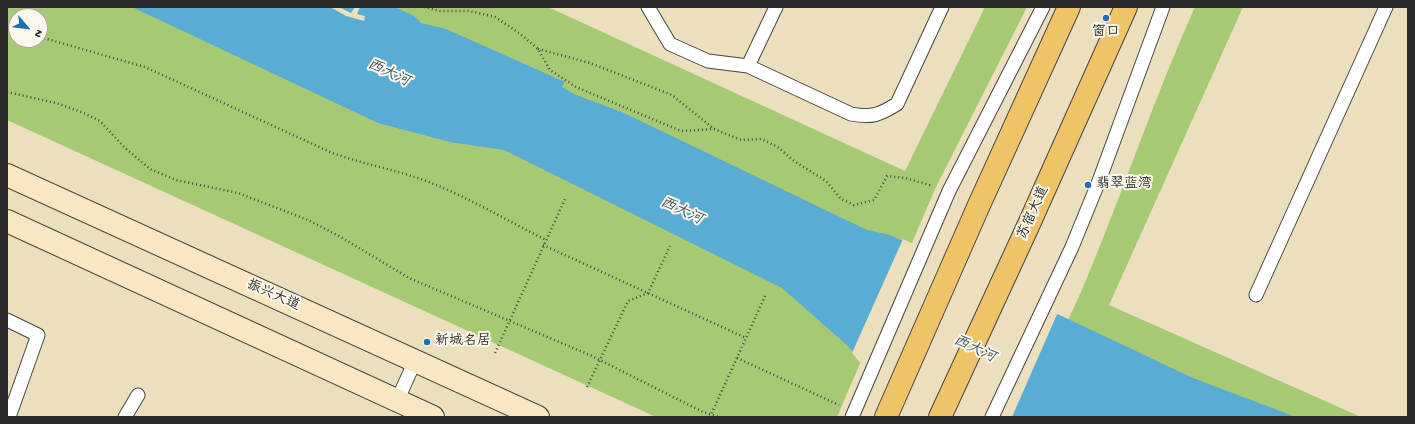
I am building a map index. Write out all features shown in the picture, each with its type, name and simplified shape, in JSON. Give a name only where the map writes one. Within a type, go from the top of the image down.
[{"type":"main road","points":[[886,417],[979,205],[1069,7]]},
{"type":"main road","name":"苏宿大道","points":[[940,417],[1030,224],[1126,7]]},
{"type":"main road","name":"振兴大道","points":[[7,175],[538,417]]},
{"type":"main road","points":[[7,221],[433,417]]},
{"type":"lane","points":[[648,7],[670,44],[708,61],[748,66],[851,114],[869,117],[883,112],[897,104],[942,7]]},
{"type":"lane","points":[[748,66],[776,7]]},
{"type":"lane","points":[[852,417],[949,191],[1043,7]]},
{"type":"lane","points":[[992,417],[1072,247],[1099,181],[1163,7]]},
{"type":"lane","points":[[1256,295],[1386,7]]},
{"type":"lane","points":[[7,320],[38,335],[9,417]]},
{"type":"lane","points":[[397,401],[415,361]]},
{"type":"lane","points":[[125,417],[138,395]]},
{"type":"path","points":[[424,7],[440,11],[470,11],[496,17],[519,33],[538,49],[550,70],[576,87],[606,101],[681,131],[714,128]]},
{"type":"path","points":[[48,39],[145,67],[330,152],[360,163],[397,171],[435,184],[546,240]]},
{"type":"path","points":[[538,49],[590,63],[672,95],[714,128],[741,140],[762,139],[779,148],[794,161],[826,182],[841,199],[854,205],[874,200],[887,176],[904,178],[949,191]]},
{"type":"path","points":[[7,92],[56,103],[84,113],[100,121],[124,147],[150,169],[176,180],[238,193],[308,220],[339,236],[409,278],[600,359],[711,416],[719,417]]},
{"type":"path","points":[[495,353],[565,198]]},
{"type":"path","points":[[543,245],[746,338]]},
{"type":"path","points":[[587,387],[628,301],[648,293],[670,246]]},
{"type":"path","points":[[711,416],[766,294]]},
{"type":"path","points":[[737,358],[842,406]]},
{"type":"green space","points":[[7,7],[548,7],[905,171],[985,7],[1027,7],[936,187],[837,417],[656,417],[7,120]]},
{"type":"green space","points":[[1195,7],[1243,7],[1109,305],[1361,417],[1019,417],[1081,292],[1165,78]]},
{"type":"water","name":"西大河","points":[[132,7],[395,7],[414,16],[421,23],[446,29],[565,82],[562,87],[574,94],[624,113],[867,230],[890,235],[1193,378],[1296,417],[982,417],[863,363],[848,346],[782,288],[504,150],[450,142],[378,123]]},
{"type":"pier","points":[[330,7],[339,7],[351,13],[355,7],[360,7],[357,14],[365,16],[364,21],[346,16]]},
{"type":"pier","points":[[903,239],[1058,312],[1012,417],[977,417],[862,365],[852,353]]},
{"type":"place","name":"窗口","points":[[1106,18]]},
{"type":"place","name":"翡翠蓝湾","points":[[1088,185]]},
{"type":"place","name":"新城名居","points":[[427,342]]}]
